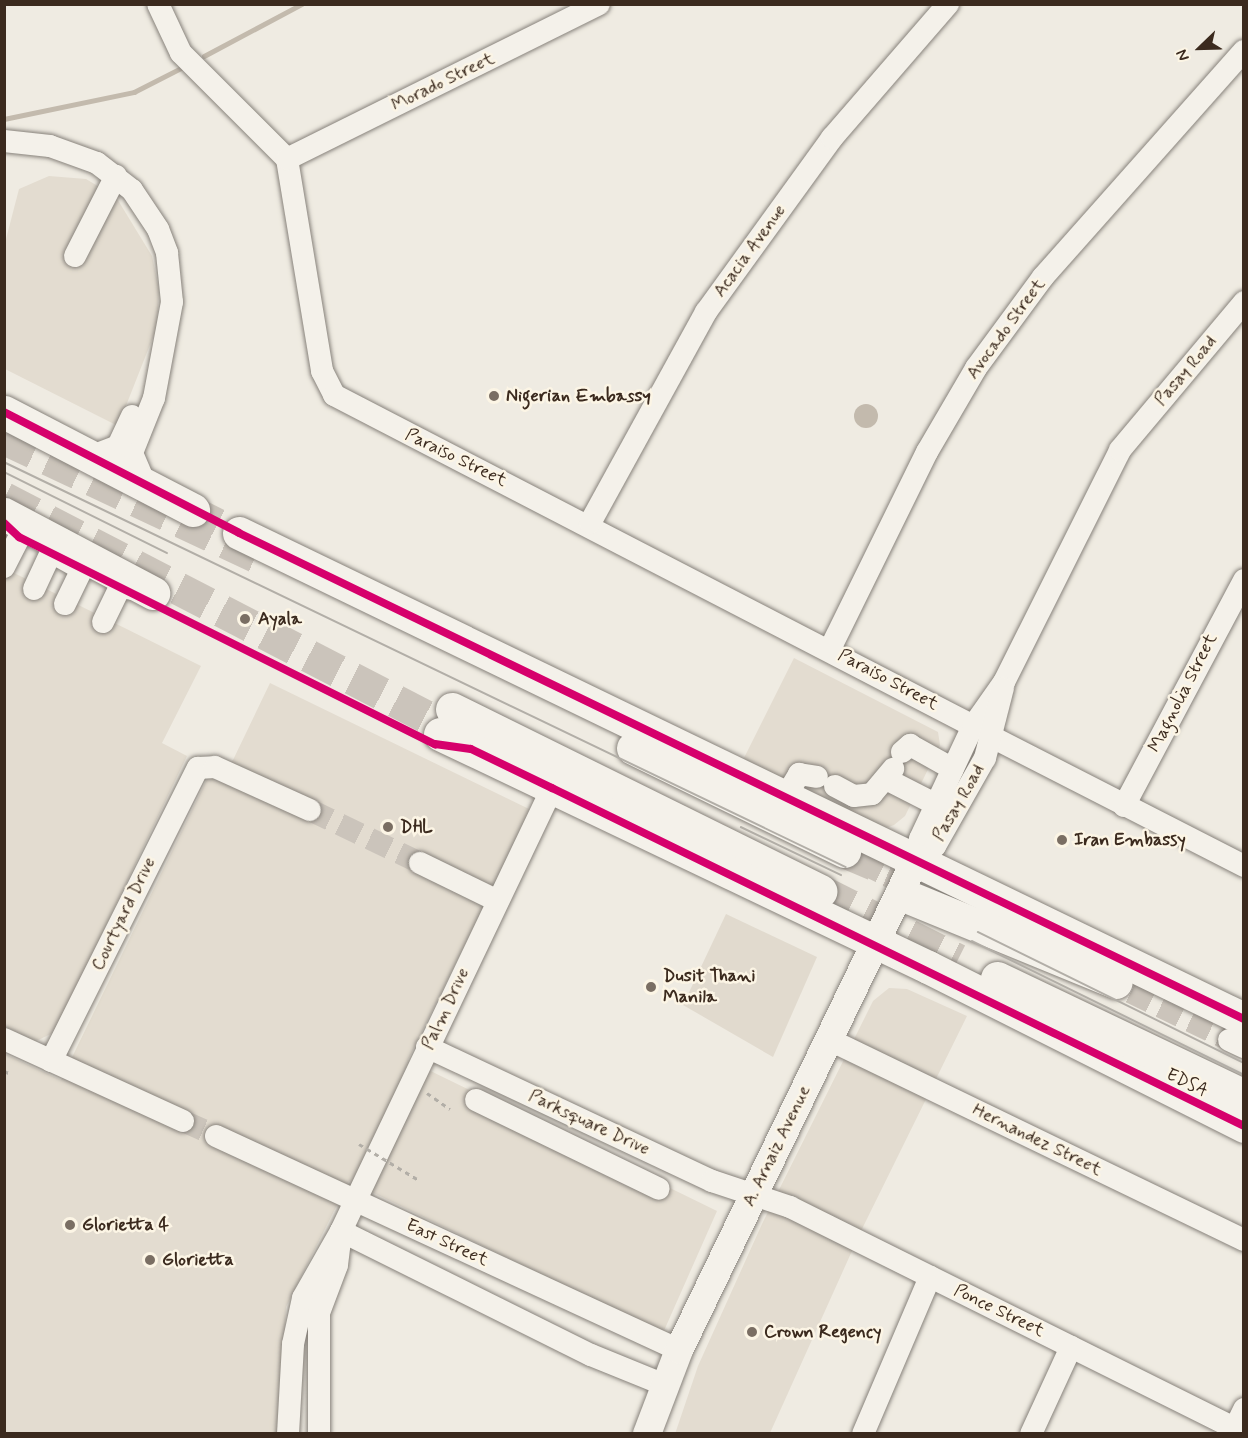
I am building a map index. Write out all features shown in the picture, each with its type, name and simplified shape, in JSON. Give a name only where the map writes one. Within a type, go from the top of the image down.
[{"type":"highway","points":[[4,412],[193,510]]},
{"type":"highway","points":[[9,525],[153,593]]},
{"type":"highway","points":[[240,533],[786,796],[838,807]]},
{"type":"highway","points":[[383,603],[462,661],[838,807],[915,861],[1240,1032]]},
{"type":"highway","points":[[821,891],[446,722],[552,788],[1244,1126]]},
{"type":"highway","points":[[901,894],[1240,1032]]},
{"type":"highway","points":[[958,960],[1244,1094]]},
{"type":"highway","name":"EDSA","points":[[1032,1010],[1244,1110]]},
{"type":"main road","name":"A. Arnaiz Avenue","points":[[647,1434],[679,1350],[877,945],[915,861]]},
{"type":"street","points":[[158,4],[181,53],[287,159]]},
{"type":"street","name":"Morado Street","points":[[287,159],[599,4]]},
{"type":"street","name":"Acacia Avenue","points":[[590,523],[706,312],[832,138],[948,4]]},
{"type":"street","name":"Avocado Street","points":[[830,649],[927,452],[976,368],[1043,277],[1244,51]]},
{"type":"street","points":[[4,141],[50,146],[116,176],[145,208],[167,253],[172,302],[164,356],[132,453],[145,484]]},
{"type":"street","name":"Paraiso Street","points":[[287,159],[322,371],[334,395],[590,523],[973,726]]},
{"type":"street","points":[[75,256],[116,176]]},
{"type":"street","name":"Pasay Road","points":[[915,861],[937,805],[973,726],[1004,682],[1114,465],[1152,413],[1244,302]]},
{"type":"street","points":[[92,456],[117,446],[164,356]]},
{"type":"street","points":[[4,567],[9,525],[51,553],[82,569],[65,604]]},
{"type":"street","points":[[34,589],[51,553]]},
{"type":"street","points":[[103,622],[120,587],[153,593]]},
{"type":"street","name":"Magnolia Street","points":[[1124,806],[1241,589]]},
{"type":"street","name":"Pasay Road","points":[[915,861],[935,846],[994,738],[1004,682]]},
{"type":"street","points":[[994,738],[1244,866]]},
{"type":"street","points":[[786,796],[799,774],[838,807],[872,794],[910,745],[953,769]]},
{"type":"street","name":"Courtyard Drive","points":[[51,1061],[198,768],[215,767],[310,810]]},
{"type":"street","points":[[895,767],[937,805]]},
{"type":"street","name":"Palm Drive","points":[[288,1434],[291,1374],[303,1298],[321,1258],[341,1231],[411,1082],[427,1047],[438,1003],[496,900],[552,788]]},
{"type":"street","points":[[420,863],[496,900]]},
{"type":"street","points":[[4,1039],[183,1121]]},
{"type":"street","name":"Hernandez Street","points":[[830,1040],[1244,1240]]},
{"type":"street","name":"Parksquare Drive","points":[[427,1047],[752,1197]]},
{"type":"street","points":[[476,1100],[658,1189]]},
{"type":"street","name":"East Street","points":[[216,1136],[679,1350]]},
{"type":"street","name":"Ponce Street","points":[[752,1197],[790,1207],[1071,1347],[1238,1426]]},
{"type":"street","name":"Palm Drive","points":[[319,1434],[323,1372],[319,1313],[337,1265],[341,1231]]},
{"type":"street","name":"East Street","points":[[341,1231],[591,1355],[665,1385]]},
{"type":"street","points":[[863,1434],[930,1277]]},
{"type":"street","points":[[1030,1434],[1071,1347]]},
{"type":"street","points":[[291,1374],[323,1372]]},
{"type":"path","points":[[4,1071],[10,1074]]},
{"type":"path","points":[[411,1082],[450,1109]]},
{"type":"path","points":[[359,1144],[417,1179]]},
{"type":"shaded area","points":[[49,176],[86,179],[116,197],[152,256],[159,289],[157,327],[118,426],[5,369],[5,243],[19,189]]},
{"type":"shaded area","points":[[866,404],[875,407],[878,416],[875,425],[866,428],[857,425],[854,416],[857,407]]},
{"type":"shaded area","points":[[4,568],[201,666],[162,743],[187,756],[55,1032],[34,1042],[5,1026]]},
{"type":"shaded area","points":[[794,658],[938,732],[940,745],[905,816],[894,825],[886,828],[743,760]]},
{"type":"shaded area","points":[[270,683],[531,810],[408,1060],[717,1211],[663,1333],[349,1181],[286,1307],[280,1433],[5,1434],[5,1054],[61,1080],[207,779],[233,760]]},
{"type":"shaded area","points":[[726,914],[817,957],[773,1057],[683,1005]]},
{"type":"shaded area","points":[[889,988],[907,989],[967,1016],[861,1231],[770,1433],[675,1434],[698,1366],[762,1224],[873,1001]]},
{"type":"waterway","points":[[204,56],[302,4]]},
{"type":"waterway","points":[[4,119],[134,92],[185,66]]},
{"type":"tunnel","points":[[4,438],[266,561]]},
{"type":"tunnel","points":[[4,498],[472,740]]},
{"type":"tunnel","points":[[193,510],[239,533]]},
{"type":"tunnel","points":[[310,810],[420,863]]},
{"type":"tunnel","points":[[831,848],[919,891]]},
{"type":"tunnel","points":[[844,851],[998,916]]},
{"type":"tunnel","points":[[821,891],[958,960]]},
{"type":"tunnel","points":[[1101,978],[1229,1040]]},
{"type":"tunnel","points":[[183,1121],[216,1136]]},
{"type":"tram line","points":[[4,462],[846,867]]},
{"type":"tram line","points":[[4,472],[167,553]]},
{"type":"tram line","points":[[741,827],[841,875]]},
{"type":"tram line","points":[[978,932],[1244,1063]]},
{"type":"tram line","points":[[972,941],[1244,1075]]},
{"type":"cycle path","points":[[4,412],[239,533],[1244,1019]]},
{"type":"cycle path","points":[[4,523],[19,537],[435,744],[471,749],[1244,1126]]},
{"type":"place","name":"Nigerian Embassy","points":[[494,396]]},
{"type":"place","name":"Ayala","points":[[245,619]]},
{"type":"place","name":"DHL","points":[[388,827]]},
{"type":"place","name":"Iran Embassy","points":[[1062,840]]},
{"type":"place","name":"Dusit Thani Manila","points":[[651,987]]},
{"type":"place","name":"Glorietta 4","points":[[70,1225]]},
{"type":"place","name":"Glorietta","points":[[150,1260]]},
{"type":"place","name":"Crown Regency","points":[[752,1332]]}]
